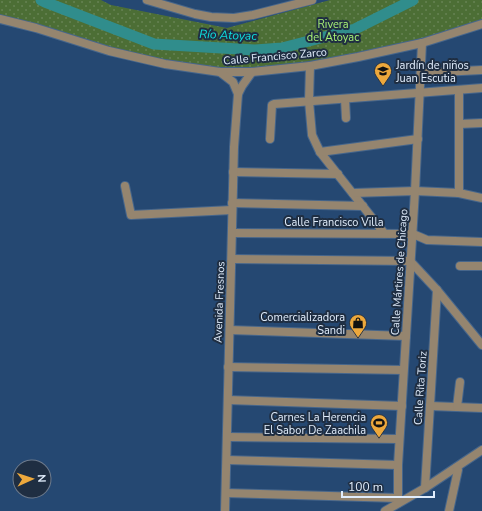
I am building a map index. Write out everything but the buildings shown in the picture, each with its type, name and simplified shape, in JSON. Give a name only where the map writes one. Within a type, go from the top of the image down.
[{"type":"street","points":[[147,0],[195,14],[211,17],[234,18],[253,15],[310,1]]},
{"type":"street","name":"Calle Francisco Zarco","points":[[0,19],[36,28],[109,51],[158,63],[220,72],[252,72],[310,66],[422,43],[482,24]]},
{"type":"street","name":"Calle Mártires de Chicago","points":[[398,500],[399,439],[415,191],[422,43]]},
{"type":"street","points":[[310,66],[309,100],[312,135],[320,152],[384,233]]},
{"type":"street","points":[[421,73],[482,70]]},
{"type":"street","points":[[220,72],[233,82],[238,94]]},
{"type":"street","name":"Avenida Fresnos","points":[[225,511],[234,147],[238,94],[252,72]]},
{"type":"street","points":[[270,139],[272,105],[274,104],[309,100],[345,99],[482,88]]},
{"type":"street","points":[[459,90],[459,193]]},
{"type":"street","points":[[345,99],[346,118]]},
{"type":"street","points":[[459,124],[482,123]]},
{"type":"street","points":[[320,152],[418,139]]},
{"type":"street","points":[[233,172],[338,174]]},
{"type":"street","points":[[125,186],[131,215],[232,207],[363,206]]},
{"type":"street","points":[[353,193],[415,191],[459,193],[482,198]]},
{"type":"street","name":"Calle Francisco Villa","points":[[232,233],[412,234],[427,240],[482,242]]},
{"type":"street","points":[[232,259],[410,261],[437,290],[482,345]]},
{"type":"street","points":[[460,266],[482,266]]},
{"type":"street","name":"Calle Rita Toriz","points":[[425,488],[437,290]]},
{"type":"street","points":[[230,330],[406,336]]},
{"type":"street","points":[[228,367],[403,370]]},
{"type":"street","points":[[457,407],[460,382]]},
{"type":"street","points":[[228,400],[402,406]]},
{"type":"street","points":[[430,406],[482,408]]},
{"type":"street","points":[[227,437],[399,439]]},
{"type":"street","points":[[385,511],[398,500],[425,488],[482,450]]},
{"type":"street","points":[[227,460],[398,465]]},
{"type":"street","points":[[449,511],[458,470],[457,467]]},
{"type":"street","points":[[226,493],[398,500]]},
{"type":"green space","name":"Rivera del Atoyac","points":[[0,0],[101,0],[111,5],[227,28],[330,0],[482,0],[482,22],[358,57],[252,72],[165,64],[0,19]]},
{"type":"waterway","name":"Río Atoyac","points":[[41,0],[154,44],[255,50],[282,48],[355,29],[413,0]]},
{"type":"place","name":"Jardín de niños Juan Escutia","points":[[383,86]]},
{"type":"place","name":"Comercializadora Sandi","points":[[358,338]]},
{"type":"place","name":"Carnes La Herencia El Sabor De Zaachila","points":[[379,438]]}]
